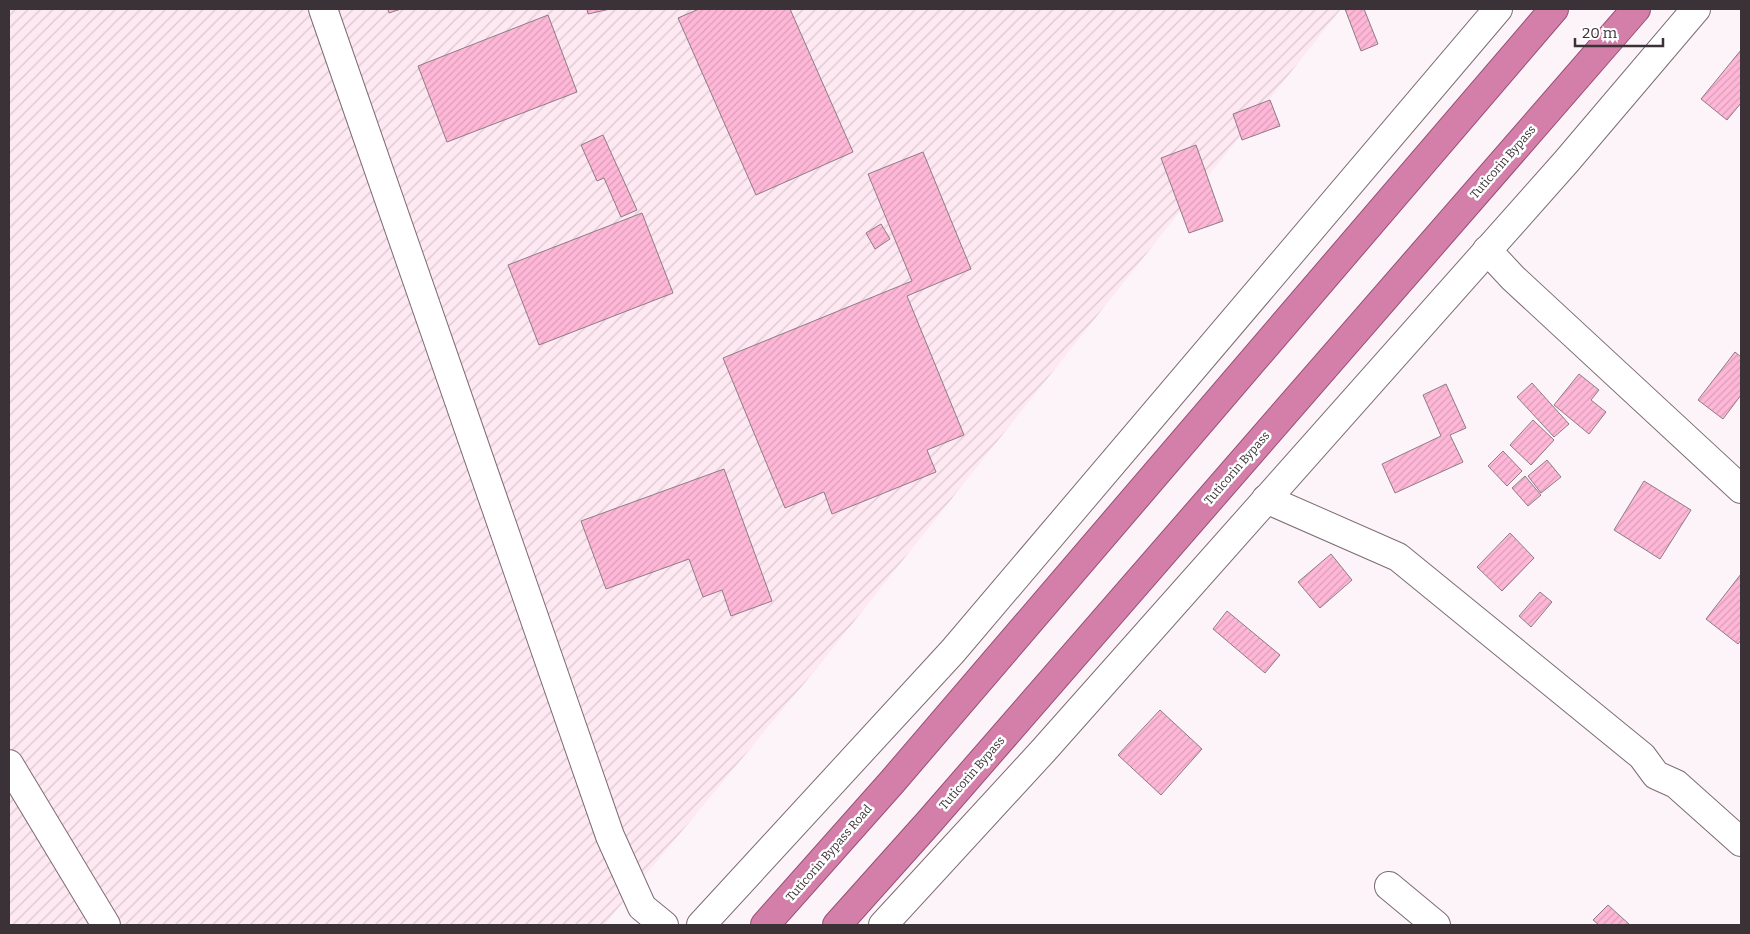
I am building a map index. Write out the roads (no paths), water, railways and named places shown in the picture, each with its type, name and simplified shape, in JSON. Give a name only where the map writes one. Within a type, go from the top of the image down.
[{"type":"highway","name":"Tuticorin Bypass Road","points":[[765,925],[892,782],[1554,9]]},
{"type":"highway","name":"Tuticorin Bypass","points":[[837,925],[936,814],[1636,9]]},
{"type":"street","points":[[323,9],[610,836],[642,908],[664,925]]},
{"type":"street","points":[[701,925],[953,650],[1498,9]]},
{"type":"street","points":[[883,925],[1042,751],[1566,162],[1696,9]]},
{"type":"street","points":[[1487,250],[1513,278],[1741,489]]},
{"type":"street","points":[[1266,499],[1398,558],[1642,756],[1656,775],[1676,784],[1741,842]]},
{"type":"street","points":[[9,764],[106,925]]},
{"type":"street","points":[[1389,886],[1436,925]]}]
